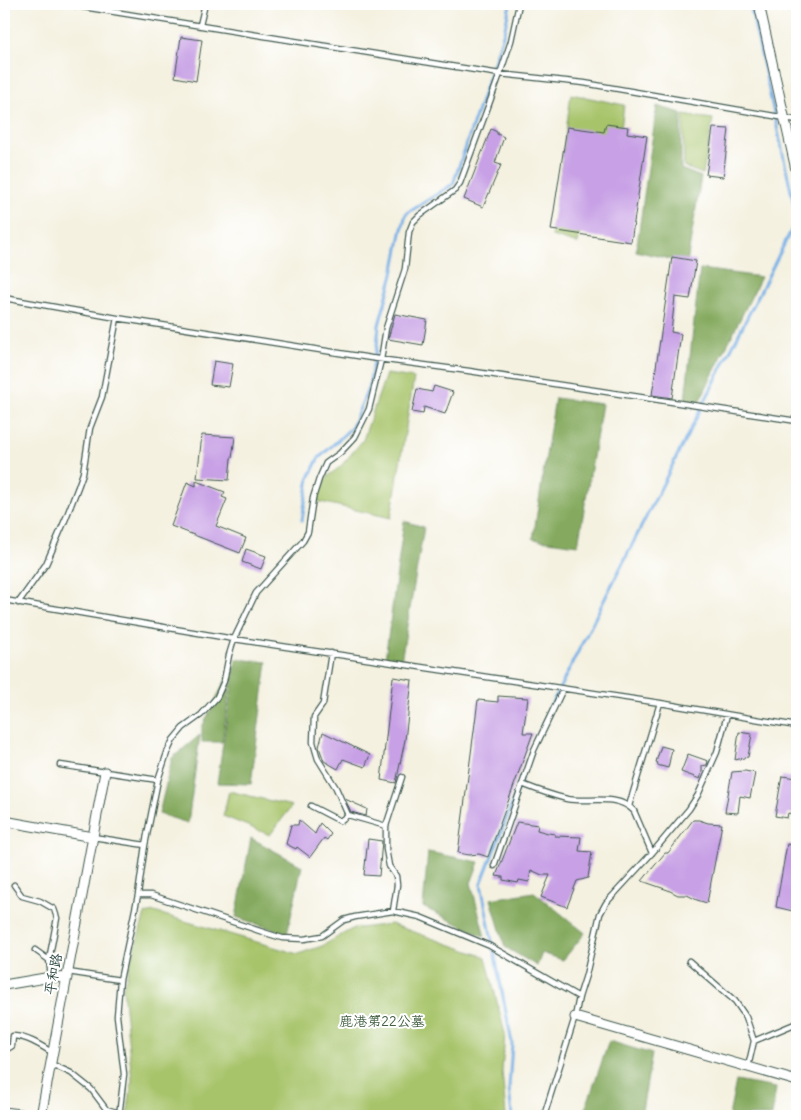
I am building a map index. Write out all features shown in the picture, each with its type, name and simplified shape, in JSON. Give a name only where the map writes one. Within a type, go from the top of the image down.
[{"type":"street","points":[[759,4],[782,117],[797,174]]},
{"type":"street","name":"平和路","points":[[41,1116],[105,772]]},
{"type":"street","points":[[4,821],[93,837]]},
{"type":"street","points":[[4,985],[67,975]]},
{"type":"street","points":[[575,1017],[797,1081]]},
{"type":"street","points":[[4,1112],[35,1116]]},
{"type":"lane","points":[[65,4],[500,74],[584,83],[797,120]]},
{"type":"lane","points":[[200,25],[205,4]]},
{"type":"lane","points":[[51,1064],[71,1073],[91,1089],[106,1109],[120,1115],[124,1074],[118,1016],[120,980],[138,895],[145,845],[158,780],[167,753],[173,740],[183,728],[201,715],[217,698],[224,681],[234,639],[256,593],[303,541],[308,532],[318,479],[326,463],[340,453],[355,437],[362,424],[369,409],[381,360],[386,328],[405,269],[409,232],[413,222],[420,215],[455,190],[460,183],[511,41],[519,4]]},
{"type":"lane","points":[[4,298],[381,360],[469,371],[797,421]]},
{"type":"lane","points":[[18,603],[46,564],[83,473],[90,428],[102,396],[117,318]]},
{"type":"lane","points":[[4,600],[234,639],[660,703],[797,726]]},
{"type":"lane","points":[[331,653],[323,704],[314,718],[313,742],[318,758],[336,788],[348,816]]},
{"type":"lane","points":[[494,866],[534,750],[563,689]]},
{"type":"lane","points":[[629,806],[660,703]]},
{"type":"lane","points":[[544,1116],[575,1017],[600,914],[606,903],[652,853],[698,795],[718,752],[727,715]]},
{"type":"lane","points":[[60,765],[158,780]]},
{"type":"lane","points":[[393,911],[397,885],[396,876],[389,866],[386,849],[386,826],[402,777]]},
{"type":"lane","points":[[522,784],[537,791],[569,799],[596,799],[620,802],[629,806],[634,811],[652,853]]},
{"type":"lane","points":[[311,806],[340,821],[348,816],[386,826]]},
{"type":"lane","points":[[93,837],[145,845]]},
{"type":"lane","points":[[14,885],[22,896],[40,901],[54,909],[56,918],[49,960],[51,978]]},
{"type":"lane","points":[[138,895],[151,895],[282,938],[304,939],[322,936],[344,920],[393,911],[420,917],[490,946],[579,997]]},
{"type":"lane","points":[[35,950],[49,960]]},
{"type":"lane","points":[[689,961],[735,1001],[746,1016],[754,1041],[748,1067]]},
{"type":"lane","points":[[67,975],[120,980]]},
{"type":"lane","points":[[754,1041],[797,1023]]},
{"type":"lane","points":[[4,1049],[12,1046],[13,1036],[20,1036],[37,1043],[53,1053]]},
{"type":"green space","points":[[571,94],[624,105],[619,145],[594,140],[578,244],[552,236]]},
{"type":"green space","points":[[657,106],[681,113],[681,169],[701,177],[687,263],[636,251]]},
{"type":"green space","points":[[683,115],[713,119],[703,174],[684,167]]},
{"type":"green space","points":[[700,269],[761,277],[699,402],[685,400]]},
{"type":"green space","points":[[386,374],[414,378],[391,518],[316,501],[327,477],[341,466],[363,440]]},
{"type":"green space","points":[[555,398],[602,404],[578,545],[533,539]]},
{"type":"green space","points":[[404,521],[424,527],[401,661],[385,659]]},
{"type":"green space","points":[[236,659],[267,662],[251,784],[217,783]]},
{"type":"green space","points":[[233,665],[222,742],[202,742],[202,727]]},
{"type":"green space","points":[[200,735],[188,823],[159,814],[172,758]]},
{"type":"green space","points":[[229,791],[292,806],[270,835],[223,816]]},
{"type":"green space","points":[[251,838],[302,866],[287,934],[236,917]]},
{"type":"green space","points":[[428,852],[479,862],[471,883],[485,937],[423,907]]},
{"type":"green space","points":[[534,892],[585,933],[563,960],[542,953],[537,966],[505,947],[491,899]]},
{"type":"green space","name":"鹿港第22公墓","points":[[154,912],[298,954],[322,946],[352,929],[391,924],[486,957],[505,1034],[502,1071],[506,1116],[127,1116],[132,1080],[123,988],[145,914]]},
{"type":"green space","points":[[609,1041],[652,1054],[641,1116],[583,1116]]},
{"type":"green space","points":[[736,1081],[776,1088],[772,1116],[729,1116]]},
{"type":"building","points":[[181,37],[202,40],[196,81],[175,77]]},
{"type":"building","points":[[606,124],[628,127],[627,133],[647,136],[631,242],[551,230],[567,127],[604,132]]},
{"type":"building","points":[[713,128],[729,129],[723,177],[706,175]]},
{"type":"building","points":[[491,129],[504,137],[495,163],[501,165],[483,207],[464,199]]},
{"type":"building","points":[[672,257],[696,261],[690,299],[675,297],[671,332],[681,334],[672,398],[652,395]]},
{"type":"building","points":[[395,314],[427,320],[423,345],[388,339]]},
{"type":"building","points":[[214,361],[233,364],[229,387],[210,385]]},
{"type":"building","points":[[434,386],[453,392],[445,414],[424,407],[423,414],[412,412],[417,389],[432,392]]},
{"type":"building","points":[[202,435],[235,437],[229,480],[197,478]]},
{"type":"building","points":[[196,481],[225,492],[222,497],[227,499],[216,526],[246,538],[240,553],[171,526],[187,482],[196,486]]},
{"type":"building","points":[[246,549],[266,556],[261,569],[242,562]]},
{"type":"building","points":[[393,677],[412,680],[405,740],[396,783],[381,780]]},
{"type":"building","points":[[498,696],[528,698],[523,733],[533,733],[488,857],[479,854],[458,853],[478,700],[498,702]]},
{"type":"building","points":[[323,732],[370,755],[365,767],[343,759],[338,769],[324,761],[319,747]]},
{"type":"building","points":[[739,732],[752,734],[748,757],[735,760]]},
{"type":"building","points":[[661,746],[672,749],[668,768],[657,765],[658,763],[656,762]]},
{"type":"building","points":[[688,754],[708,761],[707,765],[702,766],[700,779],[681,772]]},
{"type":"building","points":[[745,771],[755,773],[750,798],[740,796],[738,813],[725,812],[732,772]]},
{"type":"building","points":[[782,776],[797,778],[797,815],[788,813],[787,818],[775,816]]},
{"type":"building","points":[[345,799],[367,809],[366,816],[351,812]]},
{"type":"building","points":[[299,820],[315,834],[320,823],[331,834],[327,840],[324,838],[310,857],[297,847],[296,849],[286,844],[291,825],[298,825]]},
{"type":"building","points":[[693,820],[722,824],[707,903],[687,895],[678,895],[642,881],[665,853],[668,853]]},
{"type":"building","points":[[517,822],[538,825],[537,830],[555,834],[555,836],[581,837],[579,851],[592,852],[588,878],[577,881],[567,907],[541,897],[550,875],[542,875],[531,870],[529,882],[519,880],[518,883],[503,880],[503,877],[496,876]]},
{"type":"building","points":[[368,839],[382,841],[379,876],[364,875]]},
{"type":"building","points":[[787,844],[797,846],[797,912],[776,907]]},
{"type":"waterway","points":[[302,520],[309,478],[318,459],[352,427],[369,386],[379,325],[393,274],[406,214],[453,184],[504,32],[510,4]]},
{"type":"waterway","points":[[750,4],[797,218]]},
{"type":"waterway","points":[[540,733],[550,707],[797,219]]},
{"type":"waterway","points":[[512,1116],[509,1088],[512,1043],[481,884],[522,778]]}]
